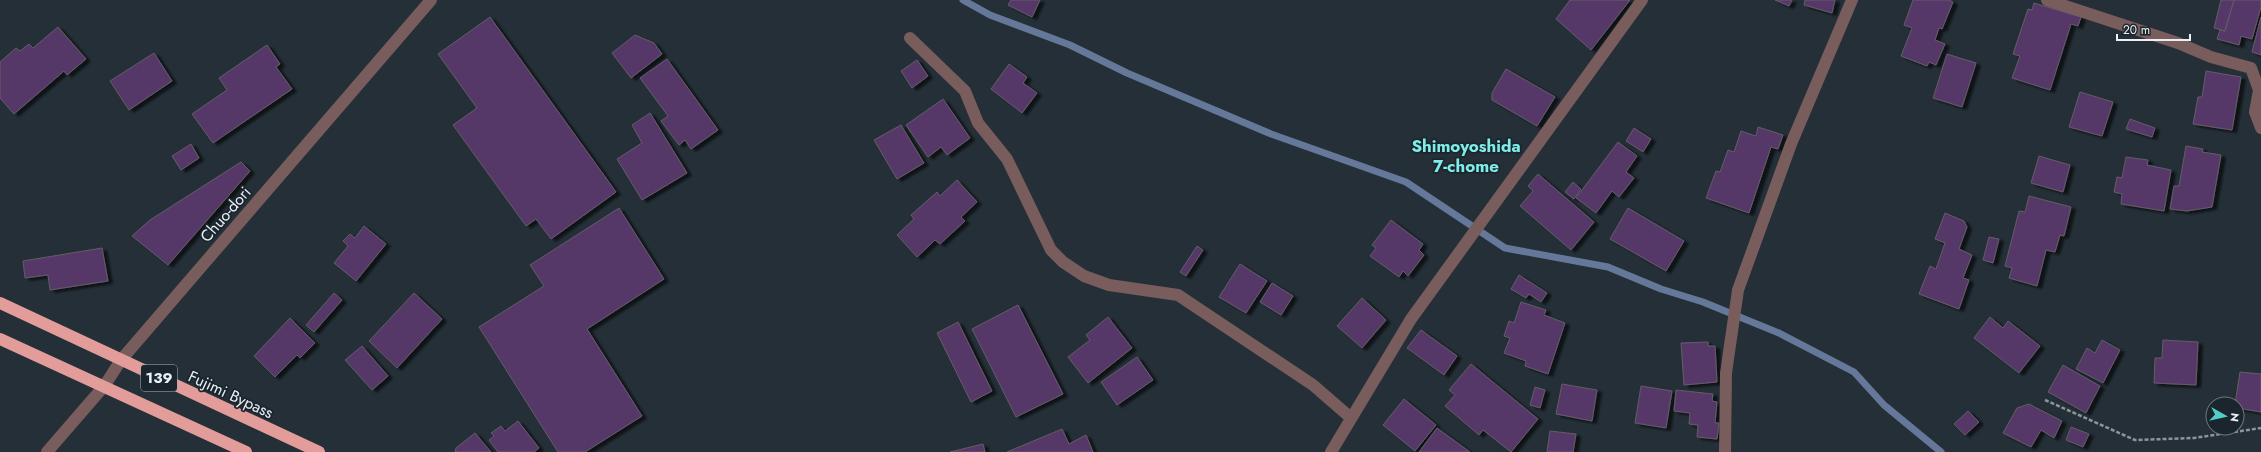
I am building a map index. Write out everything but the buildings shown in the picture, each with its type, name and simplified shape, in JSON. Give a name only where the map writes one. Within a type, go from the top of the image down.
[{"type":"highway","name":"Fujimi Bypass","points":[[0,302],[319,452]]},
{"type":"highway","name":"139","points":[[0,338],[246,452]]},
{"type":"street","name":"Chuo-dori","points":[[47,452],[104,385],[121,360],[431,0]]},
{"type":"street","points":[[1331,452],[1411,319],[1642,0]]},
{"type":"street","points":[[1725,452],[1726,373],[1738,290],[1791,144],[1852,0]]},
{"type":"street","points":[[2047,0],[2178,43],[2211,57],[2251,68],[2260,90],[2255,112],[2261,128]]},
{"type":"street","points":[[910,38],[965,91],[978,123],[1007,159],[1051,250],[1063,262],[1084,276],[1109,285],[1178,295],[1313,386],[1351,418]]},
{"type":"path","points":[[2045,400],[2135,440],[2194,438],[2261,428]]},
{"type":"waterway","points":[[963,0],[990,15],[1070,45],[1127,73],[1271,134],[1406,182],[1505,248],[1608,267],[1661,289],[1703,302],[1779,333],[1854,372],[1884,405],[1941,452]]},
{"type":"district","name":"Shimoyoshida 7-chome","points":[[1466,156]]}]
